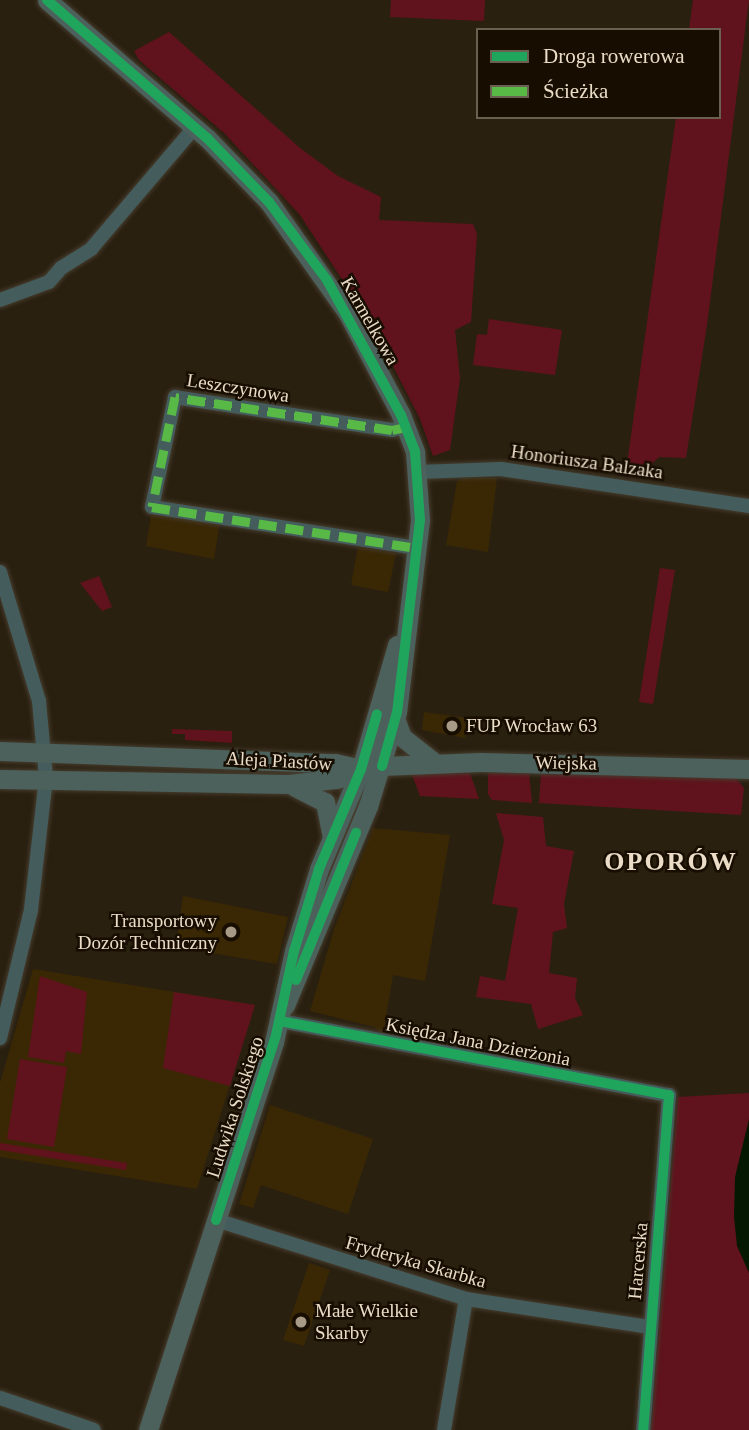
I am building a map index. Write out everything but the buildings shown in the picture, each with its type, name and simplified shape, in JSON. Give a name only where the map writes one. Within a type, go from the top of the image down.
[{"type":"street","name":"Karmelkowa","points":[[47,0],[195,127],[269,202],[320,270],[367,347],[406,427],[418,472],[417,548],[395,718],[382,766]]},
{"type":"street","points":[[0,300],[49,282],[61,268],[91,249],[195,127]]},
{"type":"street","name":"Leszczynowa","points":[[406,427],[392,430],[175,397],[152,507],[417,548]]},
{"type":"street","name":"Honoriusza Balzaka","points":[[418,472],[502,469],[749,506]]},
{"type":"street","points":[[0,572],[30,658],[45,750],[46,778],[31,910],[0,1038]]},
{"type":"street","name":"Karmelkowa","points":[[361,769],[406,627]]},
{"type":"street","points":[[395,718],[402,737],[435,763]]},
{"type":"street","name":"Aleja Piastów","points":[[0,751],[45,750],[335,762],[361,769]]},
{"type":"street","name":"Wiejska","points":[[361,769],[435,763],[749,769]]},
{"type":"street","name":"Ludwika Solskiego","points":[[148,1430],[283,1013],[382,766]]},
{"type":"street","name":"Aleja Piastów","points":[[0,779],[288,784],[336,779],[361,769]]},
{"type":"street","name":"Ludwika Solskiego","points":[[283,1013],[294,951],[330,843],[361,769]]},
{"type":"street","points":[[288,784],[314,792],[324,802],[331,818],[330,843]]},
{"type":"street","name":"Księdza Jana Dzierżonia","points":[[283,1013],[669,1095]]},
{"type":"street","name":"Harcerska","points":[[643,1430],[669,1095]]},
{"type":"street","name":"Fryderyka Skarbka","points":[[216,1220],[466,1299],[650,1326]]},
{"type":"street","points":[[444,1430],[466,1299]]},
{"type":"street","points":[[0,1398],[93,1430]]},
{"type":"shaded area","points":[[391,0],[485,0],[484,21],[390,17]]},
{"type":"shaded area","points":[[693,0],[749,0],[707,325],[686,458],[659,457],[642,473],[626,471],[676,119],[721,119],[721,28],[689,28]]},
{"type":"shaded area","points":[[169,32],[300,148],[338,176],[381,197],[379,220],[473,224],[477,234],[471,322],[455,330],[460,378],[450,450],[433,456],[420,419],[373,327],[300,215],[224,133],[139,60],[134,51]]},
{"type":"shaded area","points":[[489,319],[562,330],[555,375],[473,365],[477,334],[487,335]]},
{"type":"shaded area","points":[[466,477],[497,478],[488,552],[446,545],[457,481]]},
{"type":"shaded area","points":[[152,510],[220,522],[214,559],[146,546]]},
{"type":"shaded area","points":[[358,547],[396,553],[388,592],[351,585]]},
{"type":"shaded area","points":[[660,568],[675,570],[653,704],[639,702]]},
{"type":"shaded area","points":[[99,576],[112,607],[102,611],[80,583]]},
{"type":"shaded area","points":[[424,712],[467,718],[465,738],[422,730]]},
{"type":"shaded area","points":[[172,729],[232,731],[232,743],[185,740],[185,734],[172,734]]},
{"type":"shaded area","points":[[411,772],[470,773],[479,799],[420,796]]},
{"type":"shaded area","points":[[529,772],[532,803],[492,800],[488,794],[488,773]]},
{"type":"shaded area","points":[[541,773],[735,777],[744,788],[741,815],[539,803]]},
{"type":"shaded area","points":[[496,813],[543,817],[546,846],[574,851],[564,904],[567,928],[553,932],[549,973],[577,978],[575,998],[583,1015],[538,1029],[531,1004],[476,997],[480,976],[505,981],[518,908],[492,904],[504,840]]},
{"type":"shaded area","points":[[373,828],[450,835],[425,981],[393,975],[383,1035],[374,1027],[310,1011],[334,929]]},
{"type":"shaded area","name":"Transportowy Dozór Techniczny","points":[[183,896],[288,917],[277,964],[176,947]]},
{"type":"shaded area","points":[[33,969],[255,1005],[197,1189],[0,1157],[0,1083]]},
{"type":"shaded area","points":[[40,976],[87,992],[81,1054],[66,1051],[64,1063],[28,1057]]},
{"type":"shaded area","points":[[174,992],[255,1005],[230,1086],[163,1068]]},
{"type":"shaded area","points":[[20,1059],[67,1067],[54,1147],[7,1139]]},
{"type":"shaded area","points":[[749,1093],[749,1430],[651,1430],[678,1097]]},
{"type":"shaded area","points":[[270,1105],[373,1139],[348,1214],[261,1185],[253,1208],[239,1204]]},
{"type":"shaded area","points":[[749,1119],[749,1273],[737,1246],[734,1217],[735,1177]]},
{"type":"shaded area","points":[[0,1143],[127,1163],[126,1170],[0,1150]]},
{"type":"shaded area","name":"Małe Wielkie Skarby","points":[[309,1263],[330,1270],[304,1346],[283,1340]]},
{"type":"marked path","points":[[406,427],[392,430],[175,397],[152,507],[417,548]]},
{"type":"cycle path","points":[[47,0],[207,138],[269,202],[327,280],[401,415],[415,452],[420,520],[397,712],[382,766]]},
{"type":"cycle path","points":[[216,1220],[276,1035],[294,951],[319,869],[361,769],[377,714]]},
{"type":"cycle path","points":[[296,980],[356,833]]},
{"type":"cycle path","points":[[280,1021],[669,1095],[643,1430]]},
{"type":"place","name":"FUP Wrocław 63","points":[[452,726]]},
{"type":"place","name":"Transportowy Dozór Techniczny","points":[[231,932]]},
{"type":"place","name":"Małe Wielkie Skarby","points":[[301,1322]]},
{"type":"district","name":"OPORÓW","points":[[671,862]]}]
